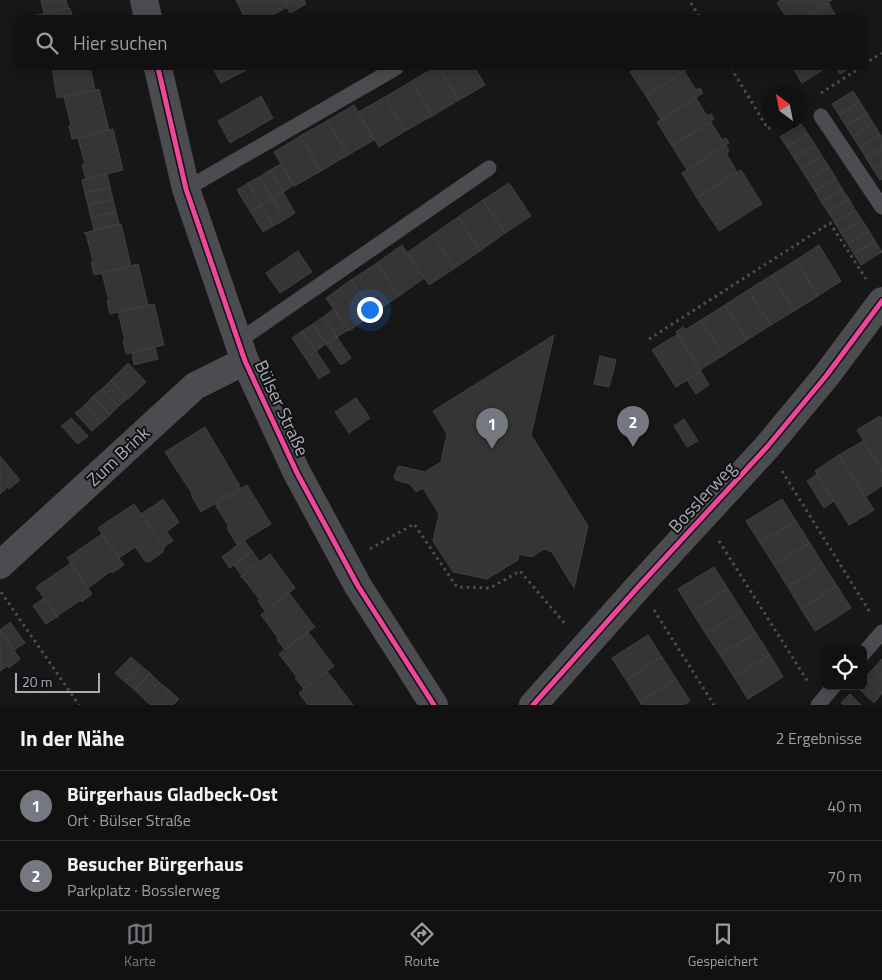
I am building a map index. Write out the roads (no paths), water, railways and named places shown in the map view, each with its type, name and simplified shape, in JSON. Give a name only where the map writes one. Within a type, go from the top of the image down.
[{"type":"street","points":[[144,0],[147,15]]},
{"type":"street","name":"Bülser Straße","points":[[158,70],[186,189],[241,352],[297,473],[358,586],[434,705]]},
{"type":"street","name":"Bosslerweg","points":[[533,705],[638,586],[767,447],[826,376],[882,302]]},
{"type":"street","name":"Zum Brink","points":[[0,565],[195,386],[241,352]]},
{"type":"lane","points":[[186,189],[393,70]]},
{"type":"lane","points":[[821,116],[882,207]]},
{"type":"lane","points":[[241,352],[489,168]]},
{"type":"lane","points":[[867,649],[882,632]]},
{"type":"lane","points":[[819,703],[830,690]]},
{"type":"place","name":"Besucher Bürgerhaus","points":[[633,447]]},
{"type":"place","name":"Bürgerhaus Gladbeck-Ost","points":[[492,449]]}]
